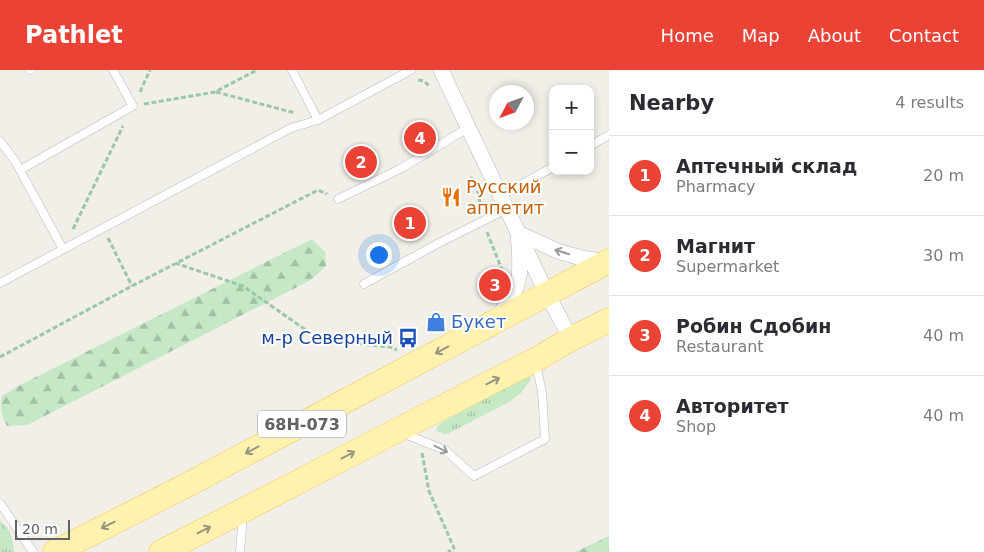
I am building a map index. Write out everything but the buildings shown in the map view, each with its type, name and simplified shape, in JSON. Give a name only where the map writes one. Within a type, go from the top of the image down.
[{"type":"main road","name":"68Н-073","points":[[56,552],[609,262]]},
{"type":"main road","name":"68Н-073","points":[[161,552],[609,320]]},
{"type":"street","points":[[441,70],[547,294],[572,339]]},
{"type":"street","points":[[518,233],[560,252],[609,262]]},
{"type":"street","points":[[493,322],[507,306],[517,287],[520,272],[518,233]]},
{"type":"lane","points":[[20,170],[133,106],[113,70]]},
{"type":"lane","points":[[292,70],[318,120]]},
{"type":"lane","points":[[0,283],[291,128],[318,120],[411,70]]},
{"type":"lane","points":[[338,199],[400,169],[468,128]]},
{"type":"lane","points":[[594,144],[609,135]]},
{"type":"lane","points":[[0,140],[15,161],[63,249]]},
{"type":"lane","points":[[364,284],[437,244],[504,202],[549,170]]},
{"type":"lane","points":[[396,431],[445,450],[474,476],[545,439],[542,392],[534,360]]},
{"type":"lane","points":[[0,503],[33,552]]},
{"type":"lane","points":[[240,552],[244,510]]},
{"type":"path","points":[[63,249],[150,70]]},
{"type":"path","points":[[133,106],[216,92],[257,70]]},
{"type":"path","points":[[216,92],[318,120]]},
{"type":"path","points":[[0,357],[318,190],[338,199]]},
{"type":"path","points":[[103,228],[132,286]]},
{"type":"path","points":[[175,264],[243,286],[310,333],[341,341],[390,347],[401,352]]},
{"type":"path","points":[[420,440],[430,491],[454,548],[448,552]]},
{"type":"green space","points":[[312,239],[325,252],[326,266],[311,280],[27,425],[7,426],[3,419],[2,396],[22,384]]},
{"type":"green space","points":[[529,375],[531,379],[521,393],[509,402],[447,434],[437,431],[437,427],[442,422]]},
{"type":"green space","points":[[0,521],[11,535],[14,552],[0,552]]},
{"type":"green space","points":[[609,536],[609,552],[575,552]]},
{"type":"place","name":"Авторитет","points":[[420,138]]},
{"type":"place","name":"Магнит","points":[[361,162]]},
{"type":"place","name":"Русский аппетит","points":[[451,197]]},
{"type":"place","name":"Аптечный склад","points":[[410,223]]},
{"type":"place","name":"Робин Сдобин","points":[[495,285]]},
{"type":"place","name":"Букет","points":[[436,322]]},
{"type":"place","name":"м-р Северный","points":[[408,338]]}]
